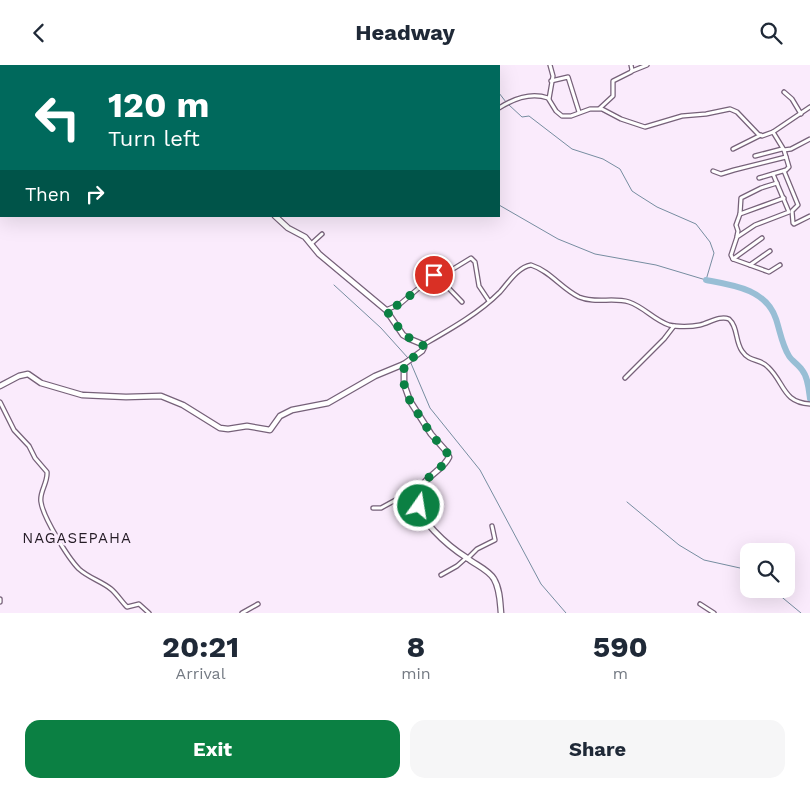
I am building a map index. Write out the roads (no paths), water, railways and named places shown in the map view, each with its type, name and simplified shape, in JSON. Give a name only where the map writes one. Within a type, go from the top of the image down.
[{"type":"street","points":[[550,65],[552,75],[549,99],[556,111],[562,116],[571,116],[590,109],[600,109],[645,127],[682,116],[730,109],[737,112],[761,135]]},
{"type":"street","points":[[631,65],[632,71]]},
{"type":"street","points":[[600,109],[613,96],[613,81],[646,65]]},
{"type":"street","points":[[551,81],[568,77],[579,112]]},
{"type":"street","points":[[784,92],[792,99],[801,114]]},
{"type":"street","points":[[500,107],[512,100],[539,96],[549,99]]},
{"type":"street","points":[[733,149],[761,135],[773,132],[810,107]]},
{"type":"street","points":[[759,178],[784,171],[789,167],[783,149],[773,132]]},
{"type":"street","points":[[755,156],[783,149],[791,149],[810,139]]},
{"type":"street","points":[[714,171],[722,174],[734,169],[786,157]]},
{"type":"street","points":[[784,171],[798,205],[792,211],[794,224],[810,216]]},
{"type":"street","points":[[737,237],[755,225],[789,212],[773,174]]},
{"type":"street","points":[[777,183],[761,188],[741,198],[740,214],[736,225],[737,237],[731,255],[734,259],[769,272],[780,265]]},
{"type":"street","points":[[740,214],[784,198]]},
{"type":"street","points":[[276,217],[305,237],[321,256],[386,310],[404,335],[423,345]]},
{"type":"street","points":[[311,244],[322,234]]},
{"type":"street","points":[[734,259],[762,239]]},
{"type":"street","points":[[750,265],[770,251]]},
{"type":"street","points":[[386,310],[400,304],[440,270],[455,268],[472,258],[475,263],[479,286],[489,301]]},
{"type":"street","points":[[423,345],[462,321],[489,301],[524,267],[531,265],[548,273],[565,288],[580,297],[591,300],[624,300],[660,321],[674,326],[700,325],[721,318],[729,319],[735,326],[738,344],[746,357],[767,365],[787,394],[799,403],[810,404]]},
{"type":"street","points":[[435,274],[462,302]]},
{"type":"street","points":[[625,378],[664,339],[674,326]]},
{"type":"street","points":[[0,386],[19,376],[28,374],[41,383],[82,395],[161,396],[183,405],[220,428],[228,429],[247,426],[266,430],[272,429],[277,417],[283,414],[328,403],[369,379],[408,361],[423,350],[423,345]]},
{"type":"street","points":[[408,361],[404,384],[410,401],[431,434],[446,451],[448,457],[427,478],[417,496],[419,506],[425,519],[450,545],[494,579],[499,593],[501,613]]},
{"type":"street","points":[[0,402],[14,430],[29,446],[35,458],[48,472],[41,494],[41,504],[56,535],[73,563],[87,575],[113,590],[126,607],[139,604],[149,613]]},
{"type":"street","points":[[373,508],[380,508],[403,496],[417,496]]},
{"type":"street","points":[[441,575],[460,564],[477,549],[495,540],[492,526]]},
{"type":"street","points":[[242,613],[249,612],[258,603]]},
{"type":"street","points":[[700,604],[714,613]]},
{"type":"waterway","points":[[500,94],[506,102]]},
{"type":"waterway","points":[[500,206],[558,239],[595,254],[656,265],[706,280],[714,253],[710,242],[696,224],[657,207],[632,191],[620,169],[603,159],[572,149],[529,116],[522,117],[509,105]]},
{"type":"waterway","points":[[706,280],[747,290],[765,301],[776,319],[783,343],[790,358],[801,368],[806,376],[810,399]]},
{"type":"waterway","points":[[334,285],[381,328],[408,358]]},
{"type":"waterway","points":[[410,361],[430,408],[480,470],[541,584],[566,613]]},
{"type":"waterway","points":[[627,502],[679,545],[704,560],[740,568]]},
{"type":"waterway","points":[[783,598],[801,613]]},
{"type":"district","name":"NAGASEPAHA","points":[[77,538]]}]
